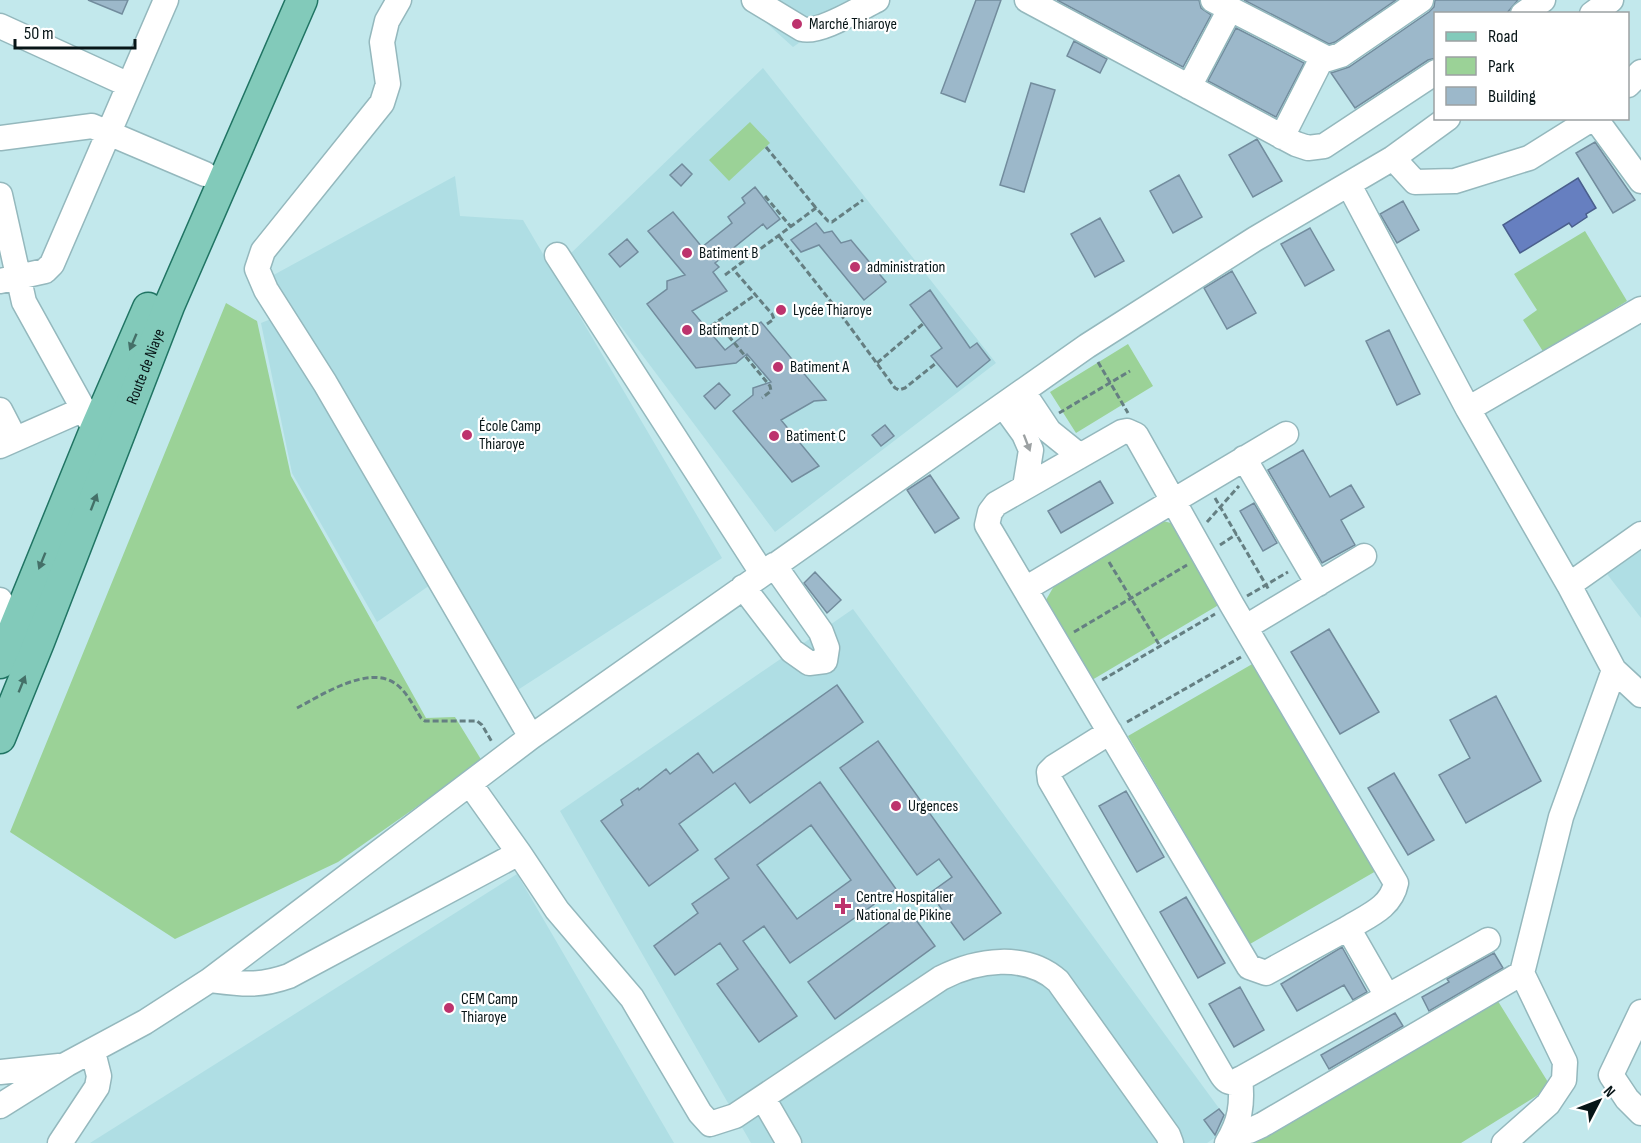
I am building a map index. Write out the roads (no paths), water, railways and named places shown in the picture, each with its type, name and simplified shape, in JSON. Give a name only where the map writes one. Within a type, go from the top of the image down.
[{"type":"main road","name":"Route de Niaye","points":[[0,663],[90,419],[206,174],[283,0]]},
{"type":"main road","name":"Route de Niaye","points":[[0,738],[48,622],[169,306],[302,0]]},
{"type":"street","points":[[9,279],[45,271],[52,264],[166,0]]},
{"type":"street","points":[[399,0],[387,21],[382,42],[388,84],[382,103],[263,251],[257,269],[266,290],[325,383],[531,737]]},
{"type":"street","points":[[754,0],[808,31],[878,0]]},
{"type":"street","points":[[1027,0],[1282,137],[1308,148],[1324,146],[1434,73]]},
{"type":"street","points":[[1189,87],[1236,6],[1322,58],[1335,58],[1421,0]]},
{"type":"street","points":[[1525,12],[1543,0]]},
{"type":"street","points":[[1595,12],[1611,0]]},
{"type":"street","points":[[0,26],[129,85]]},
{"type":"street","points":[[1282,137],[1322,58]]},
{"type":"street","points":[[1629,84],[1641,72]]},
{"type":"street","points":[[0,1106],[67,1064],[93,1052],[178,1002],[210,980],[531,737],[1087,346],[1245,245],[1393,158],[1445,120]]},
{"type":"street","points":[[1393,158],[1415,182],[1455,181],[1529,158],[1591,120]]},
{"type":"street","points":[[1596,120],[1641,180]]},
{"type":"street","points":[[0,138],[87,126],[96,127],[206,174]]},
{"type":"street","points":[[1349,184],[1468,409],[1569,585],[1614,670],[1641,695]]},
{"type":"street","points":[[0,195],[9,279],[21,293],[28,310],[90,419],[8,442],[0,410]]},
{"type":"street","points":[[557,255],[768,569],[820,632],[827,648],[825,661],[809,663],[792,651],[743,587]]},
{"type":"street","points":[[1468,409],[1641,309]]},
{"type":"street","points":[[1013,398],[1043,423],[1061,443],[1080,456]]},
{"type":"street","points":[[1013,398],[1031,450],[1025,488]]},
{"type":"street","points":[[1127,431],[1136,435],[1396,883],[1394,893],[1386,905],[1266,973],[1249,967],[987,525],[990,512],[996,504],[1025,488],[1122,432],[1127,431]]},
{"type":"street","points":[[1025,590],[1206,480],[1248,465],[1286,434]]},
{"type":"street","points":[[1248,465],[1318,584]]},
{"type":"street","points":[[1569,585],[1641,534]]},
{"type":"street","points":[[1252,637],[1279,607],[1364,556]]},
{"type":"street","points":[[0,600],[15,626]]},
{"type":"street","points":[[1504,1143],[1548,1104],[1564,1080],[1565,1062],[1522,973],[1561,817],[1614,670]]},
{"type":"street","points":[[1110,732],[1054,766],[1050,772],[1050,780],[1220,1072],[1230,1083],[1488,940]]},
{"type":"street","points":[[470,784],[557,910],[632,998],[700,1113],[710,1124],[735,1116],[941,978],[965,967],[988,963],[1020,963],[1038,967],[1058,981],[1168,1135],[1171,1143]]},
{"type":"street","points":[[210,980],[244,985],[268,984],[289,976],[519,853]]},
{"type":"street","points":[[1348,928],[1387,996]]},
{"type":"street","points":[[1230,1138],[1262,1125],[1522,973]]},
{"type":"street","points":[[1641,1012],[1611,1075],[1641,1113]]},
{"type":"street","points":[[60,1143],[97,1088],[99,1076],[93,1052]]},
{"type":"street","points":[[0,1072],[67,1064]]},
{"type":"street","points":[[1230,1138],[1243,1102],[1240,1079]]},
{"type":"street","points":[[763,1098],[789,1143]]},
{"type":"water","points":[[1578,178],[1596,208],[1572,227],[1569,223],[1520,253],[1503,225]]},
{"type":"place","name":"Marché Thiaroye","points":[[797,24]]},
{"type":"place","name":"Batiment B","points":[[687,253]]},
{"type":"place","name":"administration","points":[[855,267]]},
{"type":"place","name":"Lycée Thiaroye","points":[[781,310]]},
{"type":"place","name":"Batiment D","points":[[687,330]]},
{"type":"place","name":"Batiment A","points":[[778,367]]},
{"type":"place","name":"École Camp Thiaroye","points":[[467,435]]},
{"type":"place","name":"Batiment C","points":[[774,436]]},
{"type":"place","name":"Urgences","points":[[896,806]]},
{"type":"place","name":"Centre Hospitalier National de Pikine","points":[[843,906]]},
{"type":"place","name":"CEM Camp Thiaroye","points":[[449,1008]]}]
